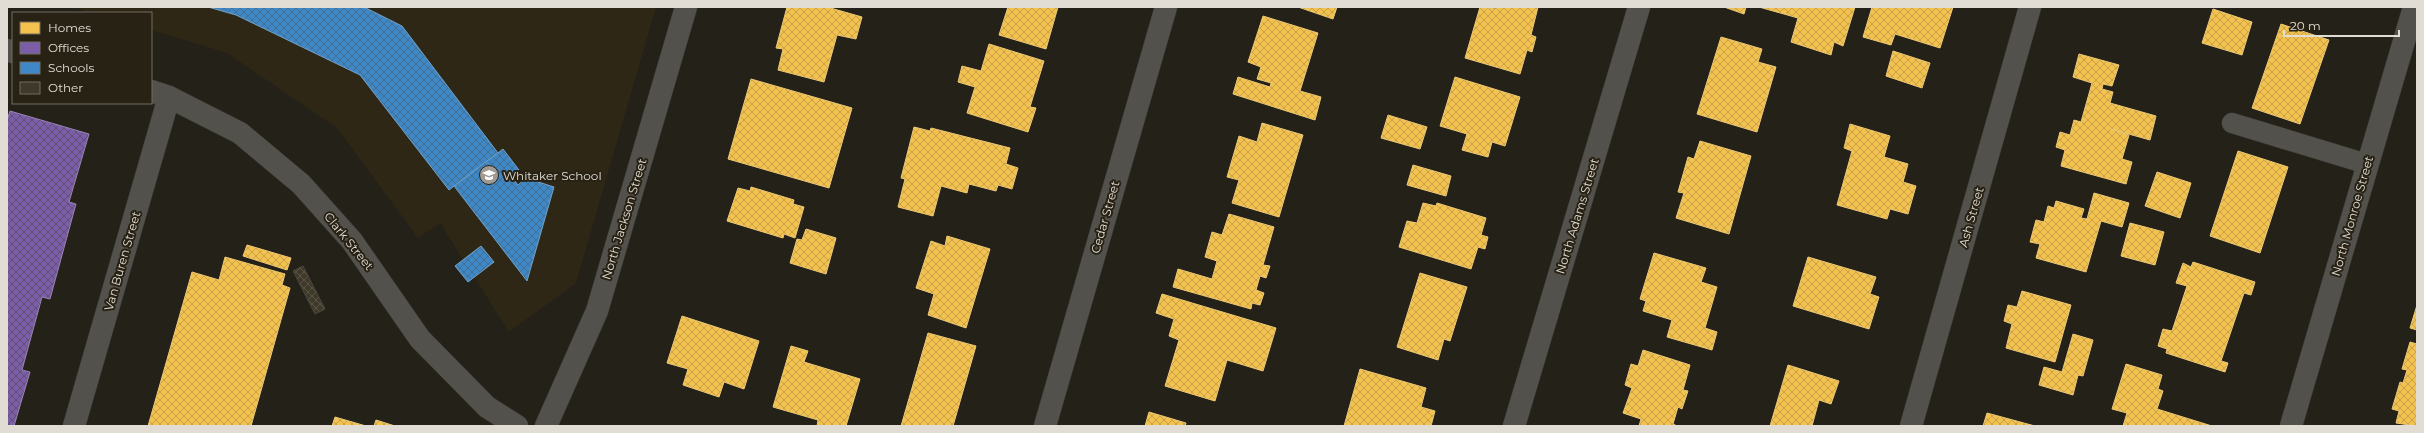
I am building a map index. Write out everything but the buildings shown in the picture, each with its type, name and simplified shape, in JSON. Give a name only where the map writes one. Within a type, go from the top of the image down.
[{"type":"street","name":"North Jackson Street","points":[[546,426],[596,311],[686,7]]},
{"type":"street","name":"Cedar Street","points":[[1045,426],[1166,7]]},
{"type":"street","name":"North Adams Street","points":[[1514,426],[1639,7]]},
{"type":"street","name":"Ash Street","points":[[1911,426],[2030,7]]},
{"type":"street","name":"North Monroe Street","points":[[2291,426],[2414,7]]},
{"type":"street","name":"Van Buren Street","points":[[74,426],[160,94]]},
{"type":"street","name":"Clark Street","points":[[160,94],[240,134],[301,184],[352,241],[420,339],[487,407],[517,426]]},
{"type":"lane","points":[[2232,123],[2367,164]]},
{"type":"shaded area","name":"Whitaker School","points":[[72,7],[656,7],[576,283],[509,332],[440,223],[418,238],[337,128],[227,53],[152,30],[152,12],[89,12]]},
{"type":"place","name":"Whitaker School","points":[[489,175]]}]
